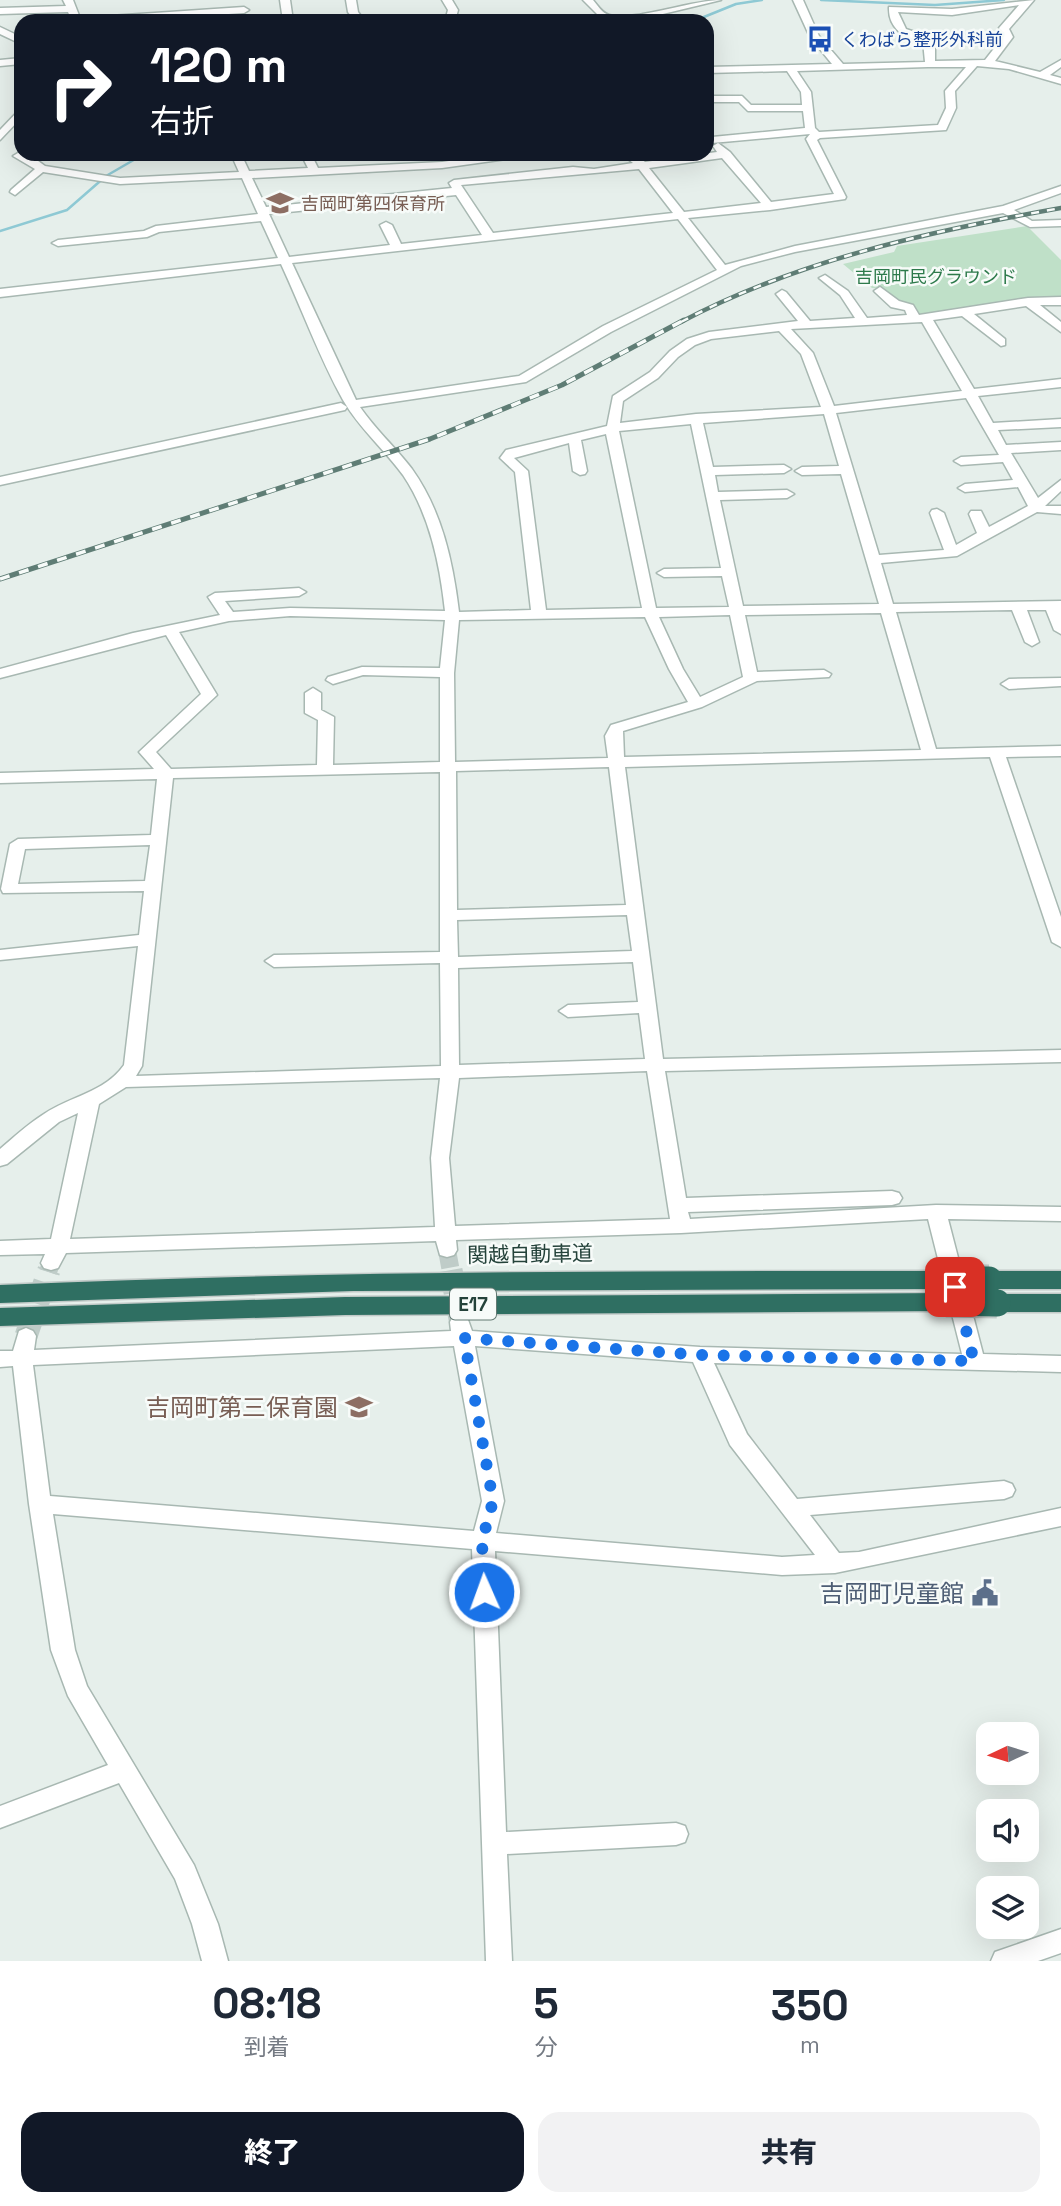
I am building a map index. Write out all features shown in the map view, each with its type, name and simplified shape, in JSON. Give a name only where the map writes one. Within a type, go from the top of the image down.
[{"type":"highway","name":"関越自動車道","points":[[0,1294],[503,1280],[944,1291],[997,1303],[1061,1303]]},
{"type":"highway","name":"関越自動車道","points":[[0,1317],[944,1291],[989,1280],[1061,1280]]},
{"type":"street","points":[[588,0],[600,14]]},
{"type":"street","points":[[633,14],[684,3],[716,0]]},
{"type":"street","points":[[908,0],[942,0]]},
{"type":"street","points":[[799,1],[815,37],[841,68]]},
{"type":"street","points":[[930,65],[930,46],[927,39],[909,38],[898,30],[892,9],[952,12],[1030,1],[1015,13],[1014,18],[1003,28],[1009,37],[990,59],[990,63]]},
{"type":"street","points":[[0,11],[70,5]]},
{"type":"street","points":[[170,14],[241,5]]},
{"type":"street","points":[[714,69],[990,63],[1061,80]]},
{"type":"street","points":[[1042,75],[1061,63]]},
{"type":"street","points":[[714,137],[942,128],[951,108],[950,91],[974,64]]},
{"type":"street","points":[[791,69],[806,92],[810,129],[815,133]]},
{"type":"street","points":[[714,99],[742,99],[748,108],[808,108]]},
{"type":"street","points":[[0,137],[14,120]]},
{"type":"street","points":[[0,293],[841,197],[811,139],[815,133]]},
{"type":"street","points":[[714,142],[769,207]]},
{"type":"street","points":[[714,155],[726,154]]},
{"type":"street","points":[[6,157],[14,156]]},
{"type":"street","points":[[31,161],[41,169],[120,181],[442,165],[466,161]]},
{"type":"street","points":[[240,161],[360,420],[414,483],[428,509],[442,554],[452,616],[447,673],[450,1073],[440,1158],[445,1242]]},
{"type":"street","points":[[310,161],[315,172]]},
{"type":"street","points":[[437,161],[490,238]]},
{"type":"street","points":[[637,161],[684,217],[723,270]]},
{"type":"street","points":[[58,243],[147,234],[156,229],[573,170],[594,172],[666,161]]},
{"type":"street","points":[[15,192],[41,169]]},
{"type":"street","points":[[360,403],[523,379],[607,329],[723,270],[795,249],[885,234],[1005,209],[1061,190]]},
{"type":"street","points":[[1005,209],[1030,224],[1061,223]]},
{"type":"street","points":[[386,225],[397,248]]},
{"type":"street","points":[[825,278],[844,293],[863,321]]},
{"type":"street","points":[[880,291],[895,304],[909,308],[920,318],[971,393],[1036,507],[1059,513]]},
{"type":"street","points":[[782,294],[806,324]]},
{"type":"street","points":[[697,704],[650,612],[612,427],[617,399],[654,375],[674,354],[691,342],[709,336],[806,324],[920,318],[1028,302],[1061,300]]},
{"type":"street","points":[[1028,302],[1061,328]]},
{"type":"street","points":[[964,312],[1001,342]]},
{"type":"street","points":[[783,327],[807,353],[829,410],[930,754]]},
{"type":"street","points":[[539,614],[521,471],[507,458],[511,453],[612,427],[696,418],[829,410],[1061,383]]},
{"type":"street","points":[[0,481],[341,407]]},
{"type":"street","points":[[681,1226],[655,1065],[613,736],[616,728],[697,704],[751,680],[696,418]]},
{"type":"street","points":[[990,427],[1061,423]]},
{"type":"street","points":[[574,436],[580,471]]},
{"type":"street","points":[[961,461],[1061,446]]},
{"type":"street","points":[[708,471],[784,469]]},
{"type":"street","points":[[802,471],[846,470]]},
{"type":"street","points":[[965,488],[1022,483]]},
{"type":"street","points":[[873,560],[952,553],[1036,507],[1061,484]]},
{"type":"street","points":[[713,496],[787,494]]},
{"type":"street","points":[[937,513],[952,553]]},
{"type":"street","points":[[976,514],[985,535]]},
{"type":"street","points":[[664,573],[730,572]]},
{"type":"street","points":[[229,617],[215,597],[299,592]]},
{"type":"street","points":[[0,674],[170,629],[229,617],[290,612],[452,616],[1056,605],[1061,630]]},
{"type":"street","points":[[1018,606],[1032,642]]},
{"type":"street","points":[[0,1159],[52,1117],[90,1101],[123,1080],[133,1066],[166,773],[147,752],[209,695],[170,629]]},
{"type":"street","points":[[333,680],[362,671],[447,673]]},
{"type":"street","points":[[750,677],[824,674]]},
{"type":"street","points":[[1009,684],[1061,682]]},
{"type":"street","points":[[313,693],[313,713],[326,717],[325,770]]},
{"type":"street","points":[[0,778],[1061,751]]},
{"type":"street","points":[[996,752],[1053,897],[1061,942]]},
{"type":"street","points":[[154,886],[9,890],[18,844],[159,840]]},
{"type":"street","points":[[449,915],[636,910]]},
{"type":"street","points":[[0,955],[149,939]]},
{"type":"street","points":[[274,961],[641,957]]},
{"type":"street","points":[[568,1011],[648,1007]]},
{"type":"street","points":[[123,1080],[188,1081],[655,1065],[1061,1056]]},
{"type":"street","points":[[55,1254],[90,1101]]},
{"type":"street","points":[[678,1205],[892,1198]]},
{"type":"street","points":[[0,1248],[55,1254],[445,1242],[936,1212],[1061,1214]]},
{"type":"street","points":[[936,1212],[974,1361]]},
{"type":"street","points":[[215,1961],[205,1924],[185,1873],[76,1689],[63,1650],[16,1351],[462,1330],[700,1355],[1061,1364]]},
{"type":"street","points":[[462,1330],[493,1501],[482,1541],[499,1961]]},
{"type":"street","points":[[700,1355],[738,1439],[835,1564]]},
{"type":"street","points":[[792,1508],[1004,1490]]},
{"type":"street","points":[[40,1504],[782,1566],[859,1561],[1061,1517]]},
{"type":"street","points":[[0,1818],[124,1770]]},
{"type":"street","points":[[494,1844],[676,1834]]},
{"type":"street","points":[[1004,1961],[1061,1941]]},
{"type":"green space","name":"吉岡町民グラウンド","points":[[1027,226],[1061,260],[1061,298],[919,316],[897,303],[883,289],[872,288],[843,264],[894,252],[897,246]]},
{"type":"waterway","points":[[711,14],[736,4],[762,0]]},
{"type":"waterway","points":[[821,0],[935,5],[1004,0]]},
{"type":"waterway","points":[[0,231],[67,210],[106,176],[132,161]]},
{"type":"tunnel","points":[[447,1250],[451,1272]]},
{"type":"tunnel","points":[[48,1272],[51,1263]]},
{"type":"tunnel","points":[[26,1336],[49,1270]]},
{"type":"tunnel","points":[[451,1270],[460,1319]]},
{"type":"railway","points":[[681,322],[771,281],[866,250],[1061,208]]},
{"type":"railway","points":[[0,579],[430,439],[562,385],[684,320]]},
{"type":"place","name":"くわばら整形外科前","points":[[820,39]]},
{"type":"place","name":"吉岡町第四保育所","points":[[280,203]]},
{"type":"place","name":"吉岡町第三保育園","points":[[359,1407]]},
{"type":"place","name":"吉岡町児童館","points":[[985,1593]]},
{"type":"route","points":[[484,1592],[482,1541],[493,1501],[464,1338],[700,1355],[974,1361],[955,1287]]}]
